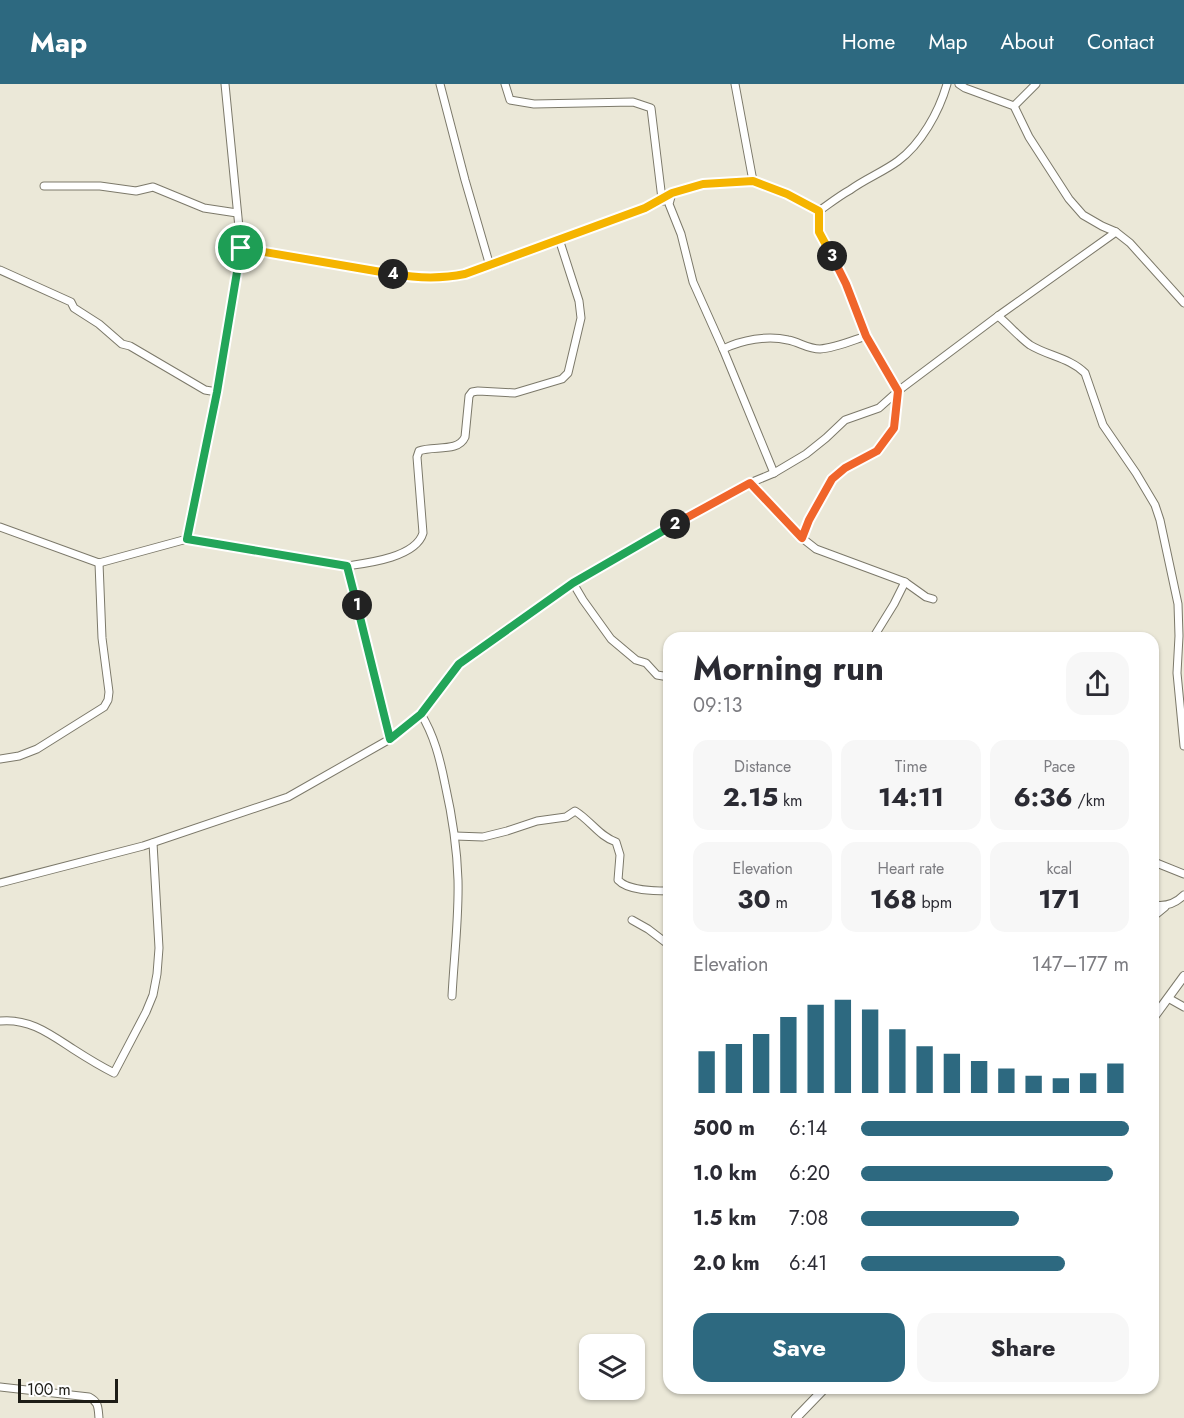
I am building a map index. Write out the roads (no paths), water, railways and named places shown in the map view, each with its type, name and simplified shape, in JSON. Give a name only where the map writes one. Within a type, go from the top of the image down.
[{"type":"street","points":[[187,539],[217,392],[241,248],[225,84]]},
{"type":"street","points":[[440,84],[490,266]]},
{"type":"street","points":[[505,84],[510,100],[534,104],[633,102],[651,108],[666,201],[681,234],[693,282],[774,473]]},
{"type":"street","points":[[735,84],[753,181]]},
{"type":"street","points":[[819,211],[898,160],[915,144],[923,136],[945,93],[947,84]]},
{"type":"street","points":[[959,84],[1014,106],[1029,137],[1069,199],[1083,215],[1116,232],[1130,243],[1184,303]]},
{"type":"street","points":[[1014,106],[1036,84]]},
{"type":"street","points":[[241,248],[411,277],[452,277],[490,266],[666,201],[672,193],[703,184],[753,181],[787,194],[819,211]]},
{"type":"street","points":[[44,186],[100,186],[136,191],[153,187],[204,208],[237,213]]},
{"type":"street","points":[[802,538],[809,520],[832,479],[845,468],[877,451],[894,428],[898,391],[866,336],[846,284],[819,232],[819,211]]},
{"type":"street","points":[[0,884],[153,843],[288,797],[390,739],[421,714],[459,664],[573,583],[806,454],[845,420],[879,408],[898,391],[998,316],[1116,232]]},
{"type":"street","points":[[0,527],[99,563],[187,539],[347,566],[392,557],[415,546],[421,540],[423,533],[417,458],[419,451],[456,446],[462,442],[465,437],[469,396],[472,392],[515,393],[562,379],[568,373],[581,318],[579,301],[559,239]]},
{"type":"street","points":[[0,270],[71,302],[74,308],[122,344],[130,346],[205,390],[217,392]]},
{"type":"street","points":[[998,316],[1029,344],[1072,363],[1085,373],[1103,425],[1155,505],[1178,604],[1181,643],[1177,673],[1184,746]]},
{"type":"street","points":[[723,349],[743,341],[780,338],[811,348],[822,349],[866,336]]},
{"type":"street","points":[[750,483],[802,538],[816,549],[904,582],[926,597],[933,599]]},
{"type":"street","points":[[0,759],[19,756],[37,749],[104,707],[108,700],[102,638],[99,563]]},
{"type":"street","points":[[347,566],[390,739]]},
{"type":"street","points":[[877,632],[904,582]]},
{"type":"street","points":[[573,583],[611,639],[636,660],[646,663],[657,675],[663,676]]},
{"type":"street","points":[[421,714],[430,728],[438,755],[455,836],[458,881],[452,996]]},
{"type":"street","points":[[455,836],[483,837],[537,821],[567,817],[575,811],[608,839],[616,842],[620,855],[618,880],[622,885],[663,891]]},
{"type":"street","points":[[0,1021],[21,1021],[33,1025],[114,1073],[146,1012],[153,995],[157,974],[159,948],[153,843]]},
{"type":"street","points":[[1159,864],[1184,874]]},
{"type":"street","points":[[1159,912],[1178,902],[1184,895]]},
{"type":"street","points":[[1159,906],[1165,907]]},
{"type":"street","points":[[632,920],[663,940]]},
{"type":"street","points":[[1159,1010],[1184,976]]},
{"type":"street","points":[[1168,998],[1184,1007]]},
{"type":"street","points":[[0,1387],[89,1397],[98,1405],[99,1418]]},
{"type":"street","points":[[796,1418],[819,1394]]}]
